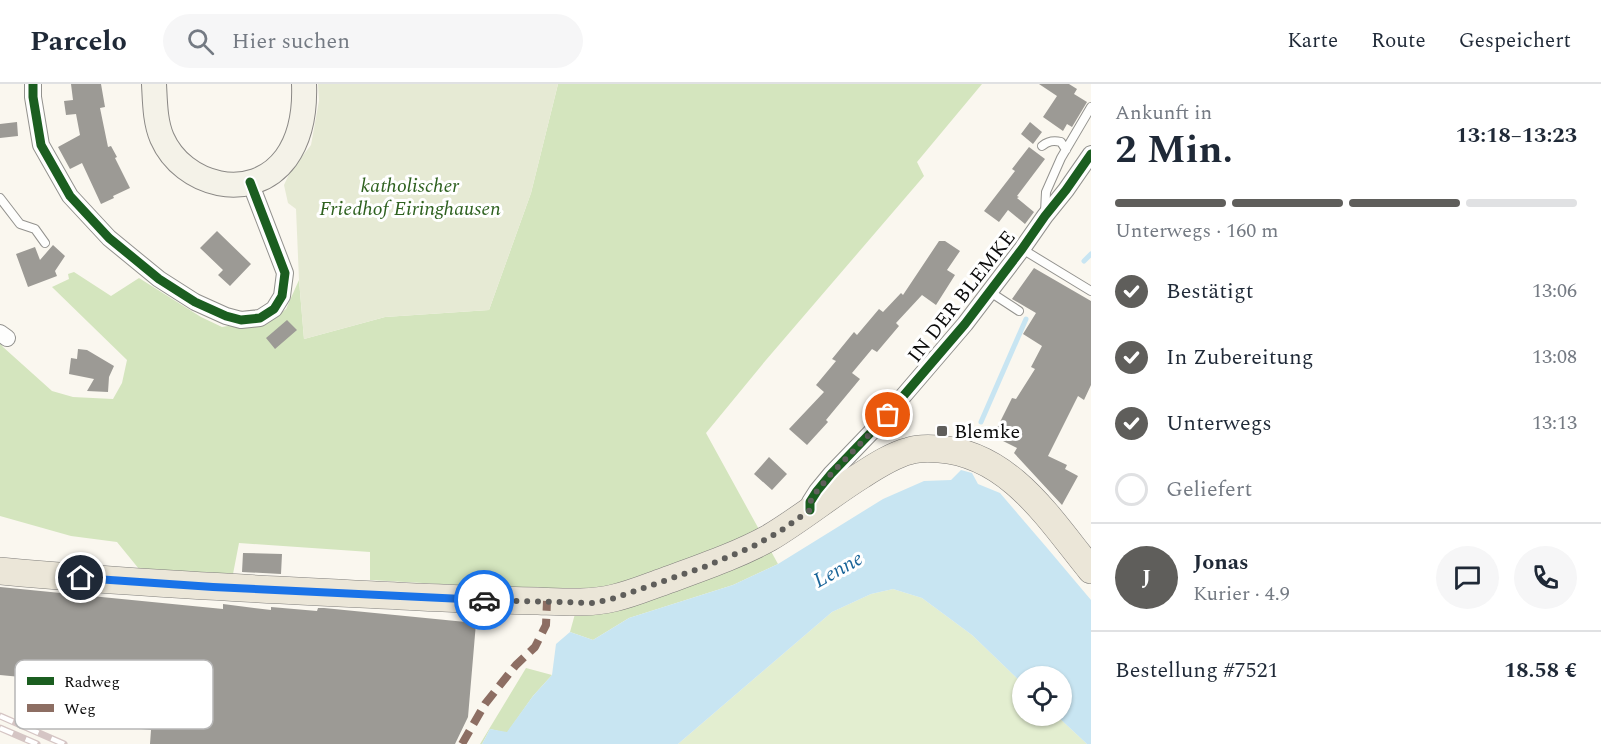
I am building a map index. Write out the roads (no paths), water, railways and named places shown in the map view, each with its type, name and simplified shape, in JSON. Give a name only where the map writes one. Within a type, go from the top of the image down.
[{"type":"main road","points":[[154,84],[157,121],[161,136],[176,160],[185,169],[205,180],[231,184],[242,184],[262,178],[276,169],[285,159],[294,144],[302,116],[304,84]]},
{"type":"main road","points":[[0,571],[213,587],[594,603],[626,595],[752,547],[779,532],[875,467],[909,451],[940,449],[970,455],[1019,485],[1091,570]]},
{"type":"street","points":[[33,84],[41,145],[70,196],[109,238],[159,279],[195,302],[241,320],[260,318],[274,309],[282,296],[285,273],[250,182]]},
{"type":"street","name":"IN DER BLEMKE","points":[[810,510],[810,502],[831,474],[882,422],[990,292],[1091,153]]},
{"type":"lane","points":[[1045,216],[1046,192],[1066,150],[1091,107]]},
{"type":"lane","points":[[1042,146],[1056,141],[1064,145],[1066,150]]},
{"type":"lane","points":[[0,198],[20,224],[35,230],[45,243]]},
{"type":"lane","points":[[1022,249],[1091,291]]},
{"type":"lane","points":[[990,292],[1019,312]]},
{"type":"water","name":"Lenne","points":[[961,470],[972,473],[978,484],[1000,493],[1091,600],[1091,744],[1087,744],[1068,726],[1072,726],[1072,666],[1012,666],[1012,673],[972,635],[922,598],[893,589],[871,594],[832,612],[678,744],[482,744],[490,729],[507,732],[533,696],[552,675],[556,644],[570,632],[593,640],[629,618],[733,585],[778,564],[883,499],[924,481],[951,480]]},
{"type":"waterway","name":"Blemke","points":[[1084,261],[1091,254]]},
{"type":"waterway","name":"Blemke","points":[[981,422],[1026,319]]},
{"type":"railway","points":[[0,716],[15,723]]},
{"type":"railway","points":[[0,728],[37,744]]},
{"type":"railway","points":[[30,729],[64,744]]},
{"type":"place","name":"Blemke","points":[[942,431]]},
{"type":"park label","name":"katholischer Friedhof Eiringhausen","points":[[410,196]]}]
